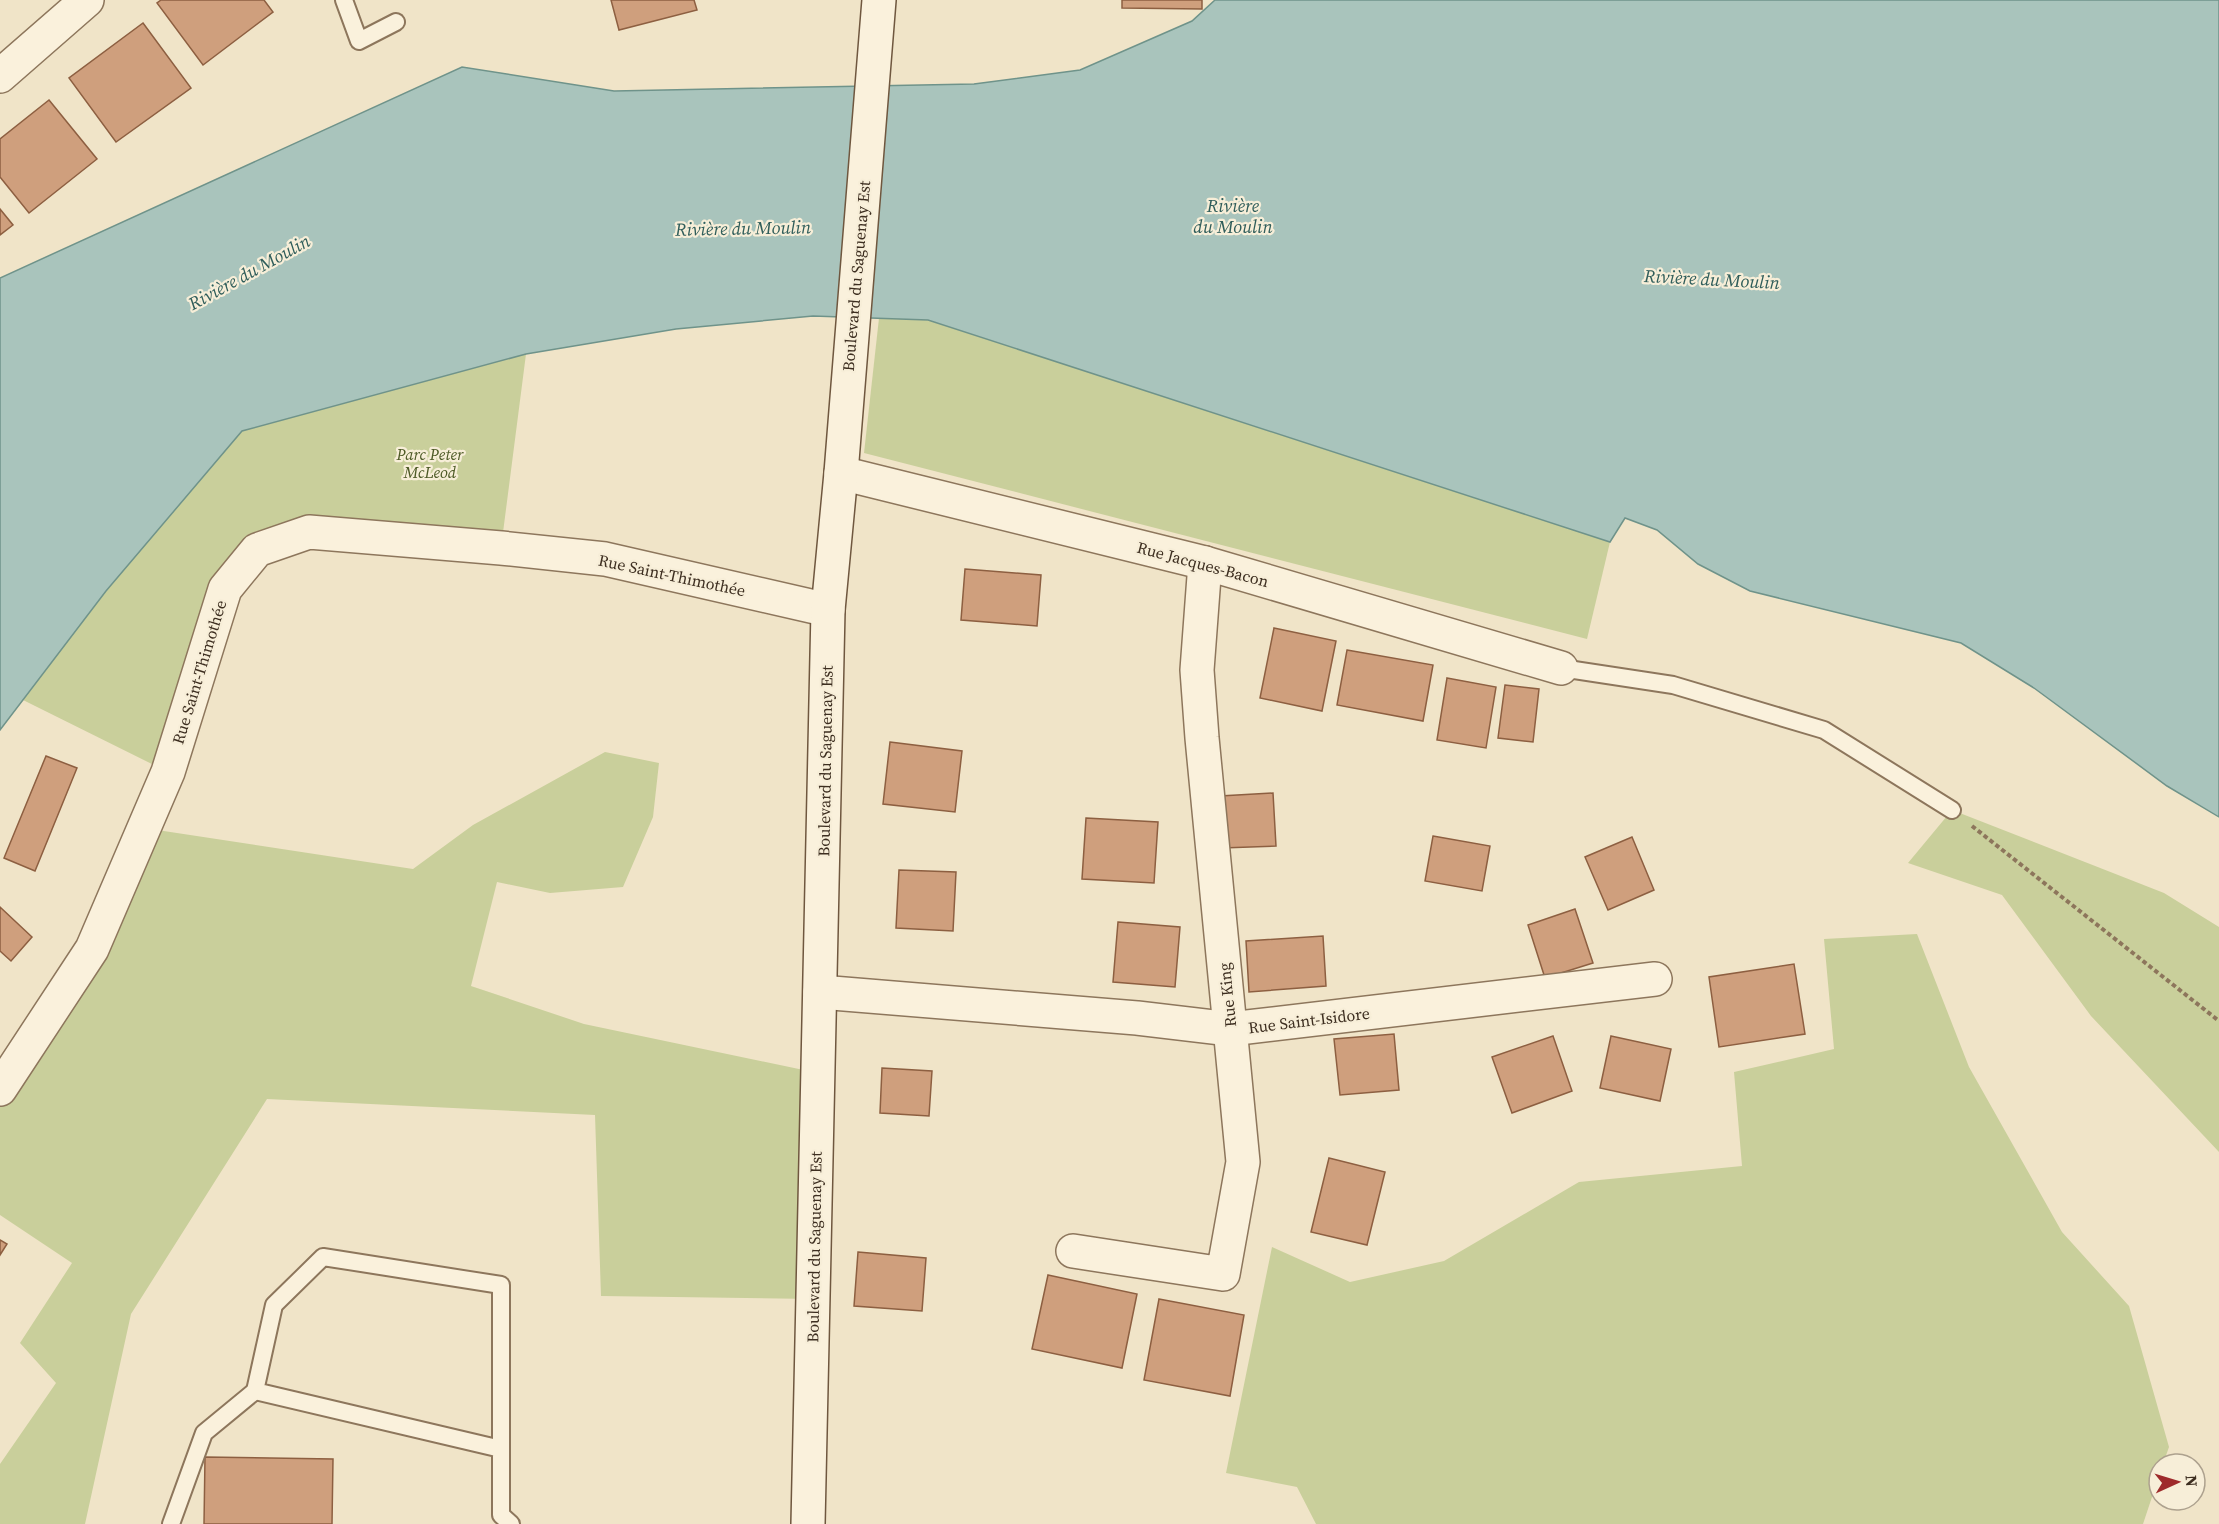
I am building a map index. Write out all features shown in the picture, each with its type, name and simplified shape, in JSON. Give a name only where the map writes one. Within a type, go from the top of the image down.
[{"type":"street","points":[[0,76],[87,0]]},
{"type":"street","name":"Boulevard du Saguenay Est","points":[[808,1524],[828,610],[842,473],[878,14]]},
{"type":"street","name":"Rue Jacques-Bacon","points":[[842,473],[1205,563],[1561,668]]},
{"type":"street","name":"Rue Saint-Thimothée","points":[[0,1089],[93,949],[168,772],[225,589],[257,550],[309,532],[501,548],[605,559],[828,610]]},
{"type":"street","name":"Rue King","points":[[1073,1251],[1223,1274],[1243,1162],[1197,670],[1205,563]]},
{"type":"street","name":"Rue Saint-Isidore","points":[[820,992],[1137,1018],[1230,1029],[1655,979]]},
{"type":"lane","points":[[344,0],[358,41],[396,22]]},
{"type":"lane","points":[[1561,668],[1673,685],[1824,730],[1952,810]]},
{"type":"lane","points":[[171,1524],[204,1433],[255,1391],[274,1305],[323,1257],[501,1285],[501,1515],[511,1524]]},
{"type":"lane","points":[[255,1391],[501,1449]]},
{"type":"path","points":[[1952,810],[2219,1021]]},
{"type":"green space","points":[[879,318],[928,320],[1610,542],[1587,639],[864,453]]},
{"type":"green space","name":"Parc Peter McLeod","points":[[526,354],[501,548],[309,532],[257,551],[168,772],[23,700],[106,591],[242,431]]},
{"type":"green space","points":[[605,752],[659,763],[653,817],[623,887],[550,893],[497,882],[471,986],[584,1024],[818,1073],[813,1299],[601,1296],[595,1115],[267,1099],[131,1314],[85,1524],[0,1524],[0,1464],[56,1383],[20,1343],[72,1263],[0,1215],[0,1089],[144,828],[413,869],[473,825]]},
{"type":"green space","points":[[1952,810],[2164,893],[2219,927],[2219,1152],[2091,1016],[2002,895],[1908,863]]},
{"type":"green space","points":[[1917,934],[1969,1067],[2062,1232],[2129,1306],[2169,1447],[2167,1452],[2147,1452],[2147,1512],[2143,1524],[1316,1524],[1297,1487],[1226,1473],[1272,1247],[1350,1282],[1444,1261],[1579,1182],[1742,1166],[1734,1072],[1834,1049],[1824,939]]},
{"type":"water","name":"Rivière du Moulin","points":[[1215,0],[2219,0],[2219,817],[2167,786],[2034,688],[1961,643],[1750,591],[1698,564],[1657,530],[1625,518],[1610,542],[928,320],[813,316],[676,329],[526,354],[242,431],[106,591],[0,730],[0,278],[462,67],[614,91],[974,84],[1080,70],[1192,21]]},
{"type":"building","points":[[161,0],[264,0],[273,12],[203,65],[157,3]]},
{"type":"building","points":[[611,0],[694,0],[697,10],[619,30]]},
{"type":"building","points":[[1122,0],[1202,0],[1202,9],[1122,8]]},
{"type":"building","points":[[143,23],[191,88],[116,142],[69,78]]},
{"type":"building","points":[[49,100],[97,159],[29,213],[0,177],[0,139]]},
{"type":"building","points":[[0,209],[13,225],[0,235]]},
{"type":"building","points":[[965,569],[1041,575],[1037,626],[961,620]]},
{"type":"building","points":[[1274,628],[1336,641],[1322,711],[1260,698]]},
{"type":"building","points":[[1347,650],[1433,665],[1423,721],[1337,705]]},
{"type":"building","points":[[1447,678],[1496,687],[1486,748],[1437,740]]},
{"type":"building","points":[[1505,685],[1539,689],[1533,742],[1498,738]]},
{"type":"building","points":[[890,742],[962,751],[955,812],[883,804]]},
{"type":"building","points":[[46,756],[77,768],[35,871],[4,858]]},
{"type":"building","points":[[1273,793],[1276,846],[1222,848],[1220,796]]},
{"type":"building","points":[[1086,818],[1158,822],[1154,883],[1082,879]]},
{"type":"building","points":[[1433,836],[1490,846],[1482,891],[1425,881]]},
{"type":"building","points":[[1632,837],[1654,890],[1608,910],[1585,857]]},
{"type":"building","points":[[899,870],[956,872],[953,931],[896,928]]},
{"type":"building","points":[[0,907],[32,937],[11,961],[0,951]]},
{"type":"building","points":[[1575,909],[1593,963],[1545,978],[1528,925]]},
{"type":"building","points":[[1118,922],[1180,927],[1175,987],[1113,982]]},
{"type":"building","points":[[1323,936],[1326,986],[1249,992],[1246,941]]},
{"type":"building","points":[[1794,964],[1805,1034],[1719,1047],[1709,977]]},
{"type":"building","points":[[1394,1034],[1399,1090],[1340,1095],[1334,1039]]},
{"type":"building","points":[[1553,1036],[1572,1091],[1512,1113],[1492,1057]]},
{"type":"building","points":[[1611,1036],[1671,1049],[1660,1101],[1600,1088]]},
{"type":"building","points":[[882,1068],[932,1071],[929,1116],[880,1113]]},
{"type":"building","points":[[1329,1158],[1385,1172],[1367,1245],[1311,1232]]},
{"type":"building","points":[[0,1240],[7,1244],[0,1255]]},
{"type":"building","points":[[858,1252],[926,1258],[922,1311],[854,1306]]},
{"type":"building","points":[[1048,1275],[1137,1294],[1122,1368],[1032,1349]]},
{"type":"building","points":[[1159,1299],[1244,1315],[1230,1396],[1144,1380]]},
{"type":"building","points":[[205,1457],[333,1459],[332,1524],[204,1524]]}]
